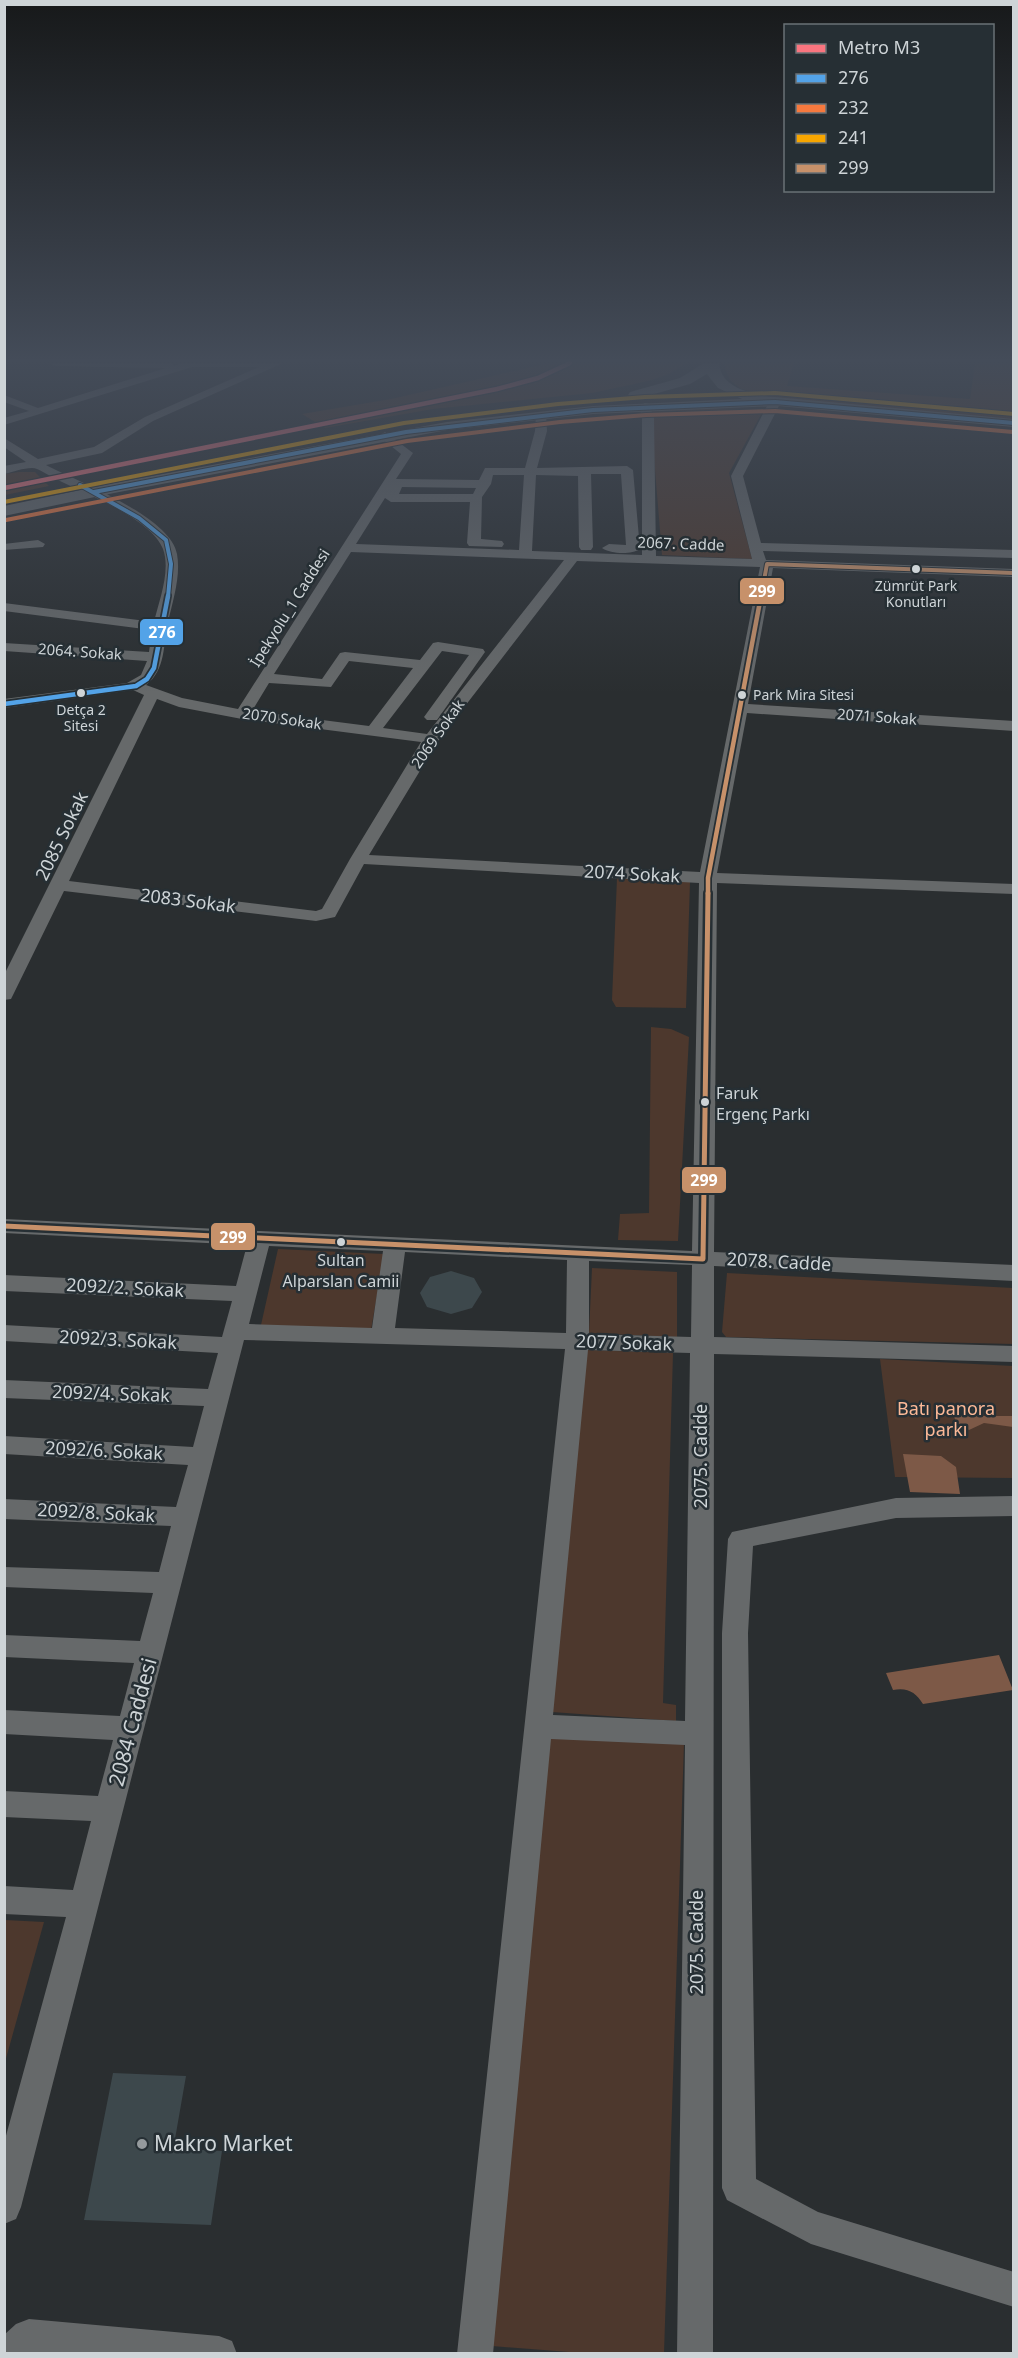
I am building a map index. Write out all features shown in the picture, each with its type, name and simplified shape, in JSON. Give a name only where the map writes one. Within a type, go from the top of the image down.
[{"type":"main road","points":[[4,511],[87,488],[159,473]]},
{"type":"main road","points":[[4,501],[173,473]]},
{"type":"street","points":[[5,704],[136,686],[147,679],[152,672],[156,657],[159,627],[171,575],[169,545],[165,538],[145,524],[87,488],[55,473]]},
{"type":"street","name":"İpekyolu_1 Caddesi","points":[[242,714],[394,473]]},
{"type":"street","points":[[488,473],[477,498],[474,543],[525,550],[530,473]]},
{"type":"street","points":[[584,473],[579,552],[633,549],[627,473]]},
{"type":"street","points":[[648,473],[649,559]]},
{"type":"street","name":"2075. Cadde","points":[[694,2354],[708,878],[764,564],[756,547],[737,476],[739,473]]},
{"type":"street","points":[[477,498],[391,498],[397,483],[484,484]]},
{"type":"street","points":[[5,547],[38,544]]},
{"type":"street","points":[[756,547],[1013,555]]},
{"type":"street","name":"2067. Cadde","points":[[347,548],[579,552],[649,559],[1014,573]]},
{"type":"street","name":"2069 Sokak","points":[[316,916],[329,913],[358,859],[431,740],[579,552]]},
{"type":"street","points":[[4,607],[159,627]]},
{"type":"street","points":[[438,646],[478,652],[422,730],[375,728],[438,646]]},
{"type":"street","name":"2064. Sokak","points":[[4,647],[156,657]]},
{"type":"street","points":[[265,678],[326,684],[345,656],[423,665]]},
{"type":"street","name":"2070 Sokak","points":[[136,686],[152,694],[179,702],[242,714],[375,728],[431,740]]},
{"type":"street","name":"2085 Sokak","points":[[4,995],[152,694]]},
{"type":"street","name":"2071 Sokak","points":[[740,708],[1014,726]]},
{"type":"street","name":"2074 Sokak","points":[[358,859],[708,878],[1014,889]]},
{"type":"street","name":"2083 Sokak","points":[[59,885],[316,916]]},
{"type":"street","name":"2078. Cadde","points":[[4,1226],[1014,1273]]},
{"type":"street","name":"2084 Caddesi","points":[[4,2207],[260,1238]]},
{"type":"street","points":[[382,1336],[395,1244]]},
{"type":"street","points":[[475,2354],[577,1342],[578,1253]]},
{"type":"street","name":"2092/2. Sokak","points":[[4,1283],[246,1294]]},
{"type":"street","name":"2092/3. Sokak","points":[[4,1333],[233,1339]]},
{"type":"street","name":"2077 Sokak","points":[[233,1339],[382,1336],[1014,1354]]},
{"type":"street","name":"2092/4. Sokak","points":[[4,1389],[218,1398]]},
{"type":"street","name":"2092/6. Sokak","points":[[4,1445],[202,1457]]},
{"type":"street","points":[[1014,1506],[896,1508],[741,1539],[735,1633],[739,2188],[811,2227],[1014,2290]]},
{"type":"street","name":"2092/8. Sokak","points":[[4,1509],[187,1517]]},
{"type":"street","points":[[4,1577],[169,1583]]},
{"type":"street","points":[[4,1646],[151,1653]]},
{"type":"street","points":[[4,1722],[131,1729]]},
{"type":"street","points":[[538,1726],[699,1734]]},
{"type":"street","points":[[4,1804],[110,1809]]},
{"type":"street","points":[[4,1900],[85,1904]]},
{"type":"street","points":[[9,2354],[29,2337],[219,2354]]},
{"type":"green space","points":[[36,473],[49,486],[5,495],[5,474]]},
{"type":"green space","points":[[655,473],[729,473],[752,559],[662,555]]},
{"type":"green space","points":[[617,878],[690,882],[686,1008],[616,1007],[612,1000]]},
{"type":"green space","points":[[651,1027],[671,1029],[689,1037],[678,1241],[618,1240],[620,1214],[649,1213]]},
{"type":"green space","points":[[278,1249],[384,1254],[371,1330],[261,1325]]},
{"type":"green space","points":[[592,1268],[677,1272],[677,1337],[589,1333]]},
{"type":"green space","points":[[727,1273],[1013,1288],[1013,1344],[726,1337],[722,1332]]},
{"type":"green space","points":[[585,1350],[673,1353],[663,1703],[676,1705],[676,1721],[552,1712]]},
{"type":"green space","name":"Batı panora parkı","points":[[880,1359],[1013,1366],[1013,1478],[895,1477]]},
{"type":"green space","points":[[548,1736],[684,1743],[664,2353],[582,2353],[492,2346]]},
{"type":"green space","points":[[4,1920],[44,1922],[5,2062]]},
{"type":"shaded area","points":[[958,1412],[981,1416],[1013,1416],[1013,1427],[984,1423],[969,1430],[959,1427],[954,1417]]},
{"type":"shaded area","points":[[903,1454],[941,1456],[956,1467],[960,1494],[910,1492]]},
{"type":"shaded area","points":[[999,1655],[1013,1690],[923,1704],[911,1691],[893,1690],[886,1673]]},
{"type":"building","name":"Sultan Alparslan Camii","points":[[451,1271],[474,1278],[482,1292],[472,1308],[451,1314],[427,1307],[420,1293],[430,1277]]},
{"type":"building","name":"Makro Market","points":[[113,2073],[186,2076],[175,2139],[186,2140],[185,2149],[222,2151],[211,2225],[84,2220]]},
{"type":"metro line","name":"M3","points":[[4,488],[78,473]]},
{"type":"transit line","name":"241","points":[[4,502],[151,473]]},
{"type":"transit line","name":"276","points":[[94,492],[193,473]]},
{"type":"transit line","name":"232","points":[[6,520],[244,473]]},
{"type":"transit line","name":"276","points":[[4,704],[136,686],[147,679],[154,668],[170,582],[170,550],[166,540],[139,518],[80,485]]},
{"type":"transit line","name":"299","points":[[4,1226],[703,1259],[708,878],[767,564],[1014,573]]},
{"type":"place","name":"Zümrüt Park Konutları","points":[[916,569]]},
{"type":"place","name":"Detça 2 Sitesi","points":[[81,693]]},
{"type":"place","name":"Park Mira Sitesi","points":[[742,695]]},
{"type":"place","name":"Faruk Ergenç Parkı","points":[[705,1102]]},
{"type":"place","name":"Sultan Alparslan Camii","points":[[341,1242]]},
{"type":"place","name":"Makro Market","points":[[142,2144]]}]
